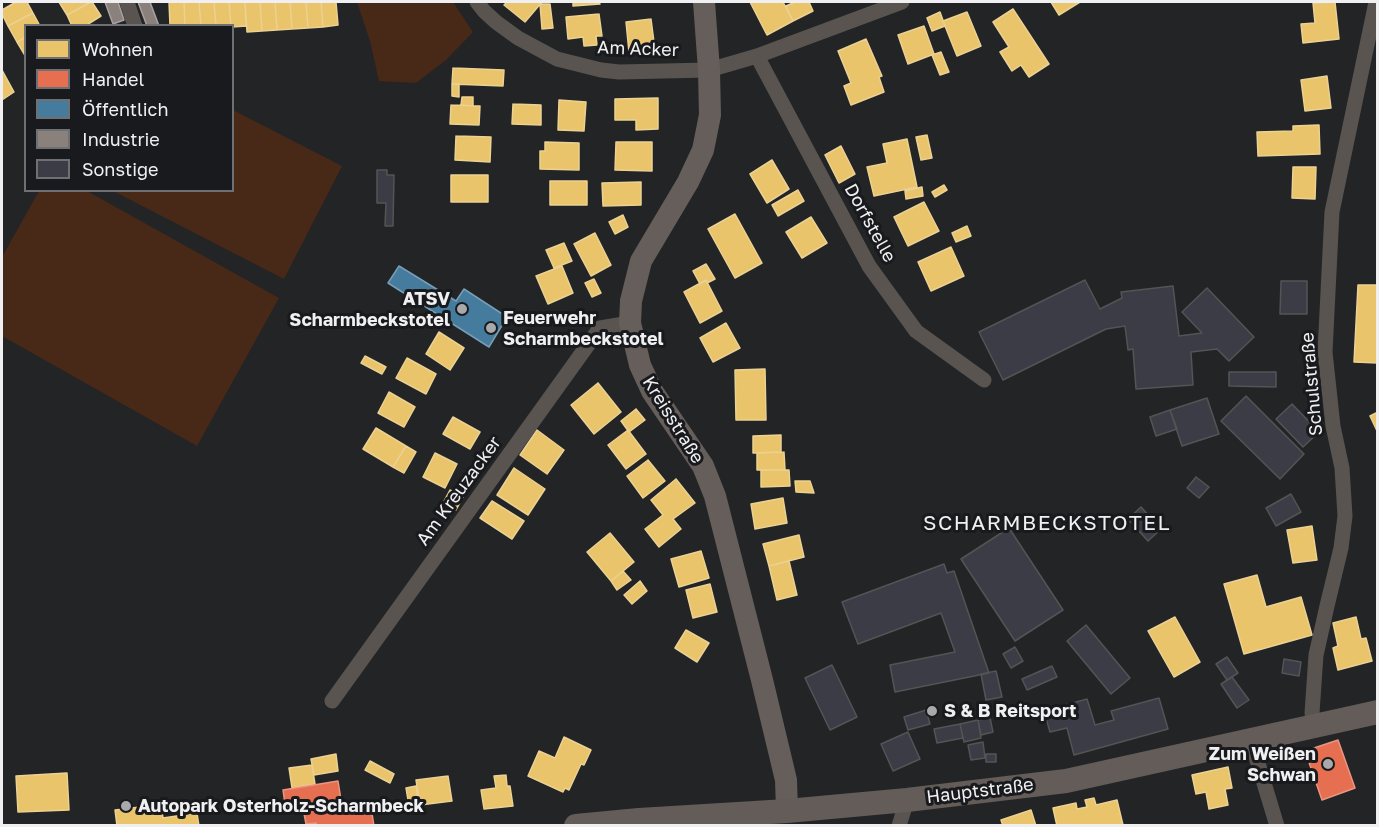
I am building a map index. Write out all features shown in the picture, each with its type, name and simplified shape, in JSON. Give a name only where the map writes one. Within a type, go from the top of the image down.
[{"type":"main road","name":"Hauptstraße","points":[[576,825],[787,811],[907,800],[1066,781],[1377,712]]},
{"type":"street","points":[[127,2],[134,24]]},
{"type":"street","name":"Am Acker","points":[[477,2],[484,11],[518,38],[557,59],[619,72],[709,70],[757,56],[902,2]]},
{"type":"street","name":"Kreisstraße","points":[[705,2],[710,115],[703,150],[688,182],[641,261],[631,301],[630,323],[640,365],[652,391],[703,466],[715,496],[786,780],[787,811]]},
{"type":"street","name":"Schulstraße","points":[[1315,727],[1312,712],[1317,655],[1341,548],[1345,516],[1342,468],[1333,426],[1325,352],[1332,212],[1376,2]]},
{"type":"street","name":"Dorfstelle","points":[[757,56],[869,266],[916,331],[984,380]]},
{"type":"street","name":"Am Kreuzacker","points":[[332,701],[600,328],[630,323]]},
{"type":"street","points":[[1251,740],[1276,825]]},
{"type":"street","points":[[899,825],[907,800]]},
{"type":"shaded area","points":[[357,2],[453,2],[473,32],[446,60],[416,83],[379,81],[370,41]]},
{"type":"shaded area","points":[[234,111],[342,166],[284,279],[115,192],[234,192]]},
{"type":"shaded area","points":[[38,192],[89,192],[279,298],[197,446],[2,336],[2,257]]},
{"type":"building: Wohnen","points":[[16,2],[27,2],[33,13],[8,26],[2,10]]},
{"type":"building: Wohnen","points":[[59,2],[91,2],[67,15]]},
{"type":"building: Wohnen","points":[[92,2],[101,16],[88,24],[71,24],[67,15]]},
{"type":"building: Wohnen","points":[[169,2],[184,2],[185,24],[170,24]]},
{"type":"building: Wohnen","points":[[184,2],[199,2],[201,24],[185,24]]},
{"type":"building: Wohnen","points":[[199,2],[214,2],[216,24],[201,24]]},
{"type":"building: Wohnen","points":[[214,2],[229,2],[231,24],[216,24]]},
{"type":"building: Wohnen","points":[[229,2],[245,2],[246,26],[234,27],[234,24],[231,24]]},
{"type":"building: Wohnen","points":[[245,2],[260,2],[262,31],[247,32]]},
{"type":"building: Wohnen","points":[[260,2],[275,2],[277,30],[262,31]]},
{"type":"building: Wohnen","points":[[275,2],[290,2],[292,29],[277,30]]},
{"type":"building: Wohnen","points":[[290,2],[306,2],[308,28],[292,29]]},
{"type":"building: Wohnen","points":[[306,2],[321,2],[323,27],[308,28]]},
{"type":"building: Wohnen","points":[[321,2],[336,2],[338,25],[323,27]]},
{"type":"building: Wohnen","points":[[507,2],[542,2],[525,22],[504,5]]},
{"type":"building: Wohnen","points":[[573,2],[599,2],[600,4],[573,6]]},
{"type":"building: Wohnen","points":[[750,2],[783,2],[793,21],[767,35]]},
{"type":"building: Wohnen","points":[[795,2],[809,2],[813,11],[793,21],[786,6]]},
{"type":"building: Wohnen","points":[[1051,2],[1080,2],[1059,15]]},
{"type":"building: Wohnen","points":[[1335,2],[1339,39],[1303,43],[1301,24],[1315,23],[1313,3]]},
{"type":"building: Wohnen","points":[[540,4],[550,4],[553,28],[542,29]]},
{"type":"building: Wohnen","points":[[1013,9],[1049,64],[1029,77],[1021,65],[1012,71],[1000,52],[1009,47],[993,22]]},
{"type":"building: Wohnen","points":[[940,12],[945,26],[932,31],[927,18]]},
{"type":"building: Wohnen","points":[[967,12],[981,46],[957,56],[943,21]]},
{"type":"building: Wohnen","points":[[33,13],[39,24],[24,24],[24,38],[17,42],[8,26]]},
{"type":"building: Wohnen","points":[[599,14],[602,36],[596,36],[597,45],[584,46],[583,37],[568,39],[566,17]]},
{"type":"building: Wohnen","points":[[651,19],[655,50],[629,52],[626,22]]},
{"type":"building: Wohnen","points":[[924,26],[934,54],[908,64],[898,35]]},
{"type":"building: Wohnen","points":[[24,38],[24,54],[17,42]]},
{"type":"building: Wohnen","points":[[866,39],[882,76],[879,77],[884,92],[851,105],[844,86],[851,83],[838,51]]},
{"type":"building: Wohnen","points":[[941,52],[949,72],[940,75],[932,55]]},
{"type":"building: Wohnen","points":[[453,68],[504,70],[503,86],[452,84]]},
{"type":"building: Wohnen","points":[[2,70],[14,92],[2,100]]},
{"type":"building: Wohnen","points":[[1327,76],[1331,108],[1305,111],[1301,80]]},
{"type":"building: Wohnen","points":[[452,84],[459,84],[459,97],[452,96]]},
{"type":"building: Wohnen","points":[[462,97],[473,97],[473,106],[461,105]]},
{"type":"building: Wohnen","points":[[658,98],[658,129],[636,130],[636,120],[615,120],[615,99]]},
{"type":"building: Wohnen","points":[[559,100],[586,102],[584,131],[558,130]]},
{"type":"building: Wohnen","points":[[513,104],[541,105],[541,125],[512,124]]},
{"type":"building: Wohnen","points":[[451,105],[480,106],[479,125],[450,124]]},
{"type":"building: Wohnen","points":[[1319,125],[1320,154],[1258,156],[1257,132],[1293,131],[1293,126]]},
{"type":"building: Wohnen","points":[[927,135],[932,158],[921,160],[916,137]]},
{"type":"building: Wohnen","points":[[456,136],[491,137],[490,162],[455,160]]},
{"type":"building: Wohnen","points":[[907,139],[917,187],[874,196],[867,167],[887,163],[883,144]]},
{"type":"building: Wohnen","points":[[545,142],[579,143],[579,170],[540,169],[540,151],[545,151]]},
{"type":"building: Wohnen","points":[[616,142],[652,142],[652,171],[615,170]]},
{"type":"building: Wohnen","points":[[841,146],[855,174],[839,183],[825,155]]},
{"type":"building: Wohnen","points":[[772,160],[789,189],[767,203],[750,174]]},
{"type":"building: Wohnen","points":[[1293,167],[1316,167],[1315,199],[1292,198]]},
{"type":"building: Wohnen","points":[[451,175],[488,175],[488,202],[451,202]]},
{"type":"building: Wohnen","points":[[550,181],[587,181],[587,205],[550,205]]},
{"type":"building: Wohnen","points":[[641,182],[641,205],[603,206],[602,183]]},
{"type":"building: Wohnen","points":[[944,185],[947,190],[935,197],[932,192]]},
{"type":"building: Wohnen","points":[[922,187],[923,196],[906,199],[905,191]]},
{"type":"building: Wohnen","points":[[798,190],[804,201],[778,216],[772,205]]},
{"type":"building: Wohnen","points":[[924,202],[939,231],[908,246],[894,217]]},
{"type":"building: Wohnen","points":[[735,214],[762,263],[735,278],[708,229]]},
{"type":"building: Wohnen","points":[[623,215],[628,227],[615,234],[609,222]]},
{"type":"building: Wohnen","points":[[811,217],[827,243],[802,258],[786,232]]},
{"type":"building: Wohnen","points":[[967,226],[971,236],[956,242],[952,233]]},
{"type":"building: Wohnen","points":[[595,233],[611,265],[591,276],[574,244]]},
{"type":"building: Wohnen","points":[[564,243],[572,261],[554,268],[546,250]]},
{"type":"building: Wohnen","points":[[951,247],[964,276],[931,291],[918,262]]},
{"type":"building: Wohnen","points":[[706,264],[715,279],[707,283],[706,280],[700,284],[693,271]]},
{"type":"building: Wohnen","points":[[562,266],[573,293],[548,304],[536,276]]},
{"type":"building: Wohnen","points":[[594,279],[601,293],[592,297],[585,283]]},
{"type":"building: Wohnen","points":[[706,280],[722,311],[700,323],[684,292]]},
{"type":"building: Wohnen","points":[[1358,285],[1378,285],[1378,363],[1354,362]]},
{"type":"building: Wohnen","points":[[726,323],[740,348],[713,362],[700,338]]},
{"type":"building: Wohnen","points":[[439,332],[464,348],[450,370],[426,354]]},
{"type":"building: Wohnen","points":[[365,356],[386,367],[382,374],[361,363]]},
{"type":"building: Wohnen","points":[[407,358],[436,374],[426,394],[396,378]]},
{"type":"building: Wohnen","points":[[765,369],[766,420],[736,420],[735,370]]},
{"type":"building: Wohnen","points":[[598,383],[621,412],[594,434],[571,405]]},
{"type":"building: Wohnen","points":[[389,392],[415,407],[404,427],[378,413]]},
{"type":"building: Wohnen","points":[[636,409],[645,420],[629,432],[621,421]]},
{"type":"building: Wohnen","points":[[1378,412],[1378,433],[1370,416]]},
{"type":"building: Wohnen","points":[[453,417],[480,432],[470,449],[443,434]]},
{"type":"building: Wohnen","points":[[376,428],[406,446],[393,467],[363,449]]},
{"type":"building: Wohnen","points":[[537,430],[564,450],[547,474],[520,455]]},
{"type":"building: Wohnen","points":[[628,430],[646,454],[626,469],[608,445]]},
{"type":"building: Wohnen","points":[[781,435],[781,452],[753,453],[753,436]]},
{"type":"building: Wohnen","points":[[406,446],[416,452],[404,473],[393,467]]},
{"type":"building: Wohnen","points":[[784,452],[785,470],[757,470],[757,453]]},
{"type":"building: Wohnen","points":[[435,453],[457,464],[445,488],[423,477]]},
{"type":"building: Wohnen","points":[[648,460],[665,481],[643,498],[627,476]]},
{"type":"building: Wohnen","points":[[514,468],[545,489],[528,515],[497,495]]},
{"type":"building: Wohnen","points":[[761,470],[789,470],[790,486],[761,487]]},
{"type":"building: Wohnen","points":[[676,479],[695,503],[673,519],[681,529],[659,547],[645,529],[663,515],[651,500]]},
{"type":"building: Wohnen","points":[[795,481],[810,481],[814,493],[796,492]]},
{"type":"building: Wohnen","points":[[450,490],[463,497],[456,510],[443,503]]},
{"type":"building: Wohnen","points":[[783,498],[787,523],[755,529],[751,504]]},
{"type":"building: Wohnen","points":[[492,501],[524,521],[512,539],[480,518]]},
{"type":"building: Wohnen","points":[[1312,526],[1317,560],[1293,563],[1287,530]]},
{"type":"building: Wohnen","points":[[610,533],[634,562],[611,581],[587,552]]},
{"type":"building: Wohnen","points":[[799,535],[804,557],[769,566],[763,544]]},
{"type":"building: Wohnen","points":[[701,551],[709,578],[679,587],[671,559]]},
{"type":"building: Wohnen","points":[[789,561],[797,595],[777,600],[769,566]]},
{"type":"building: Wohnen","points":[[623,571],[631,580],[617,590],[611,581]]},
{"type":"building: Wohnen","points":[[1257,575],[1266,607],[1301,597],[1312,635],[1244,654],[1224,584]]},
{"type":"building: Wohnen","points":[[640,581],[647,591],[632,604],[624,595]]},
{"type":"building: Wohnen","points":[[710,584],[717,612],[693,618],[686,590]]},
{"type":"building: Wohnen","points":[[1175,617],[1200,662],[1174,677],[1148,631]]},
{"type":"building: Wohnen","points":[[1356,617],[1361,639],[1366,638],[1372,661],[1338,670],[1333,648],[1338,646],[1333,623]]},
{"type":"building: Wohnen","points":[[686,630],[709,643],[697,662],[675,648]]},
{"type":"building: Wohnen","points":[[564,737],[591,750],[584,765],[581,764],[569,790],[565,788],[563,792],[528,776],[539,751],[555,758]]},
{"type":"building: Wohnen","points":[[336,754],[338,771],[314,775],[311,759]]},
{"type":"building: Wohnen","points":[[370,761],[394,774],[390,783],[365,770]]},
{"type":"building: Wohnen","points":[[312,765],[315,784],[292,788],[289,768]]},
{"type":"building: Wohnen","points":[[1228,767],[1232,788],[1225,789],[1228,805],[1209,809],[1206,792],[1196,794],[1192,775]]},
{"type":"building: Wohnen","points":[[67,773],[69,810],[18,812],[16,776]]},
{"type":"building: Wohnen","points":[[506,775],[513,806],[484,809],[481,790],[496,788],[494,776]]},
{"type":"building: Wohnen","points":[[448,776],[452,801],[420,805],[416,780]]},
{"type":"building: Wohnen","points":[[416,786],[419,805],[409,806],[406,788]]},
{"type":"building: Wohnen","points":[[1094,798],[1096,805],[1117,800],[1123,825],[1057,826],[1053,808],[1076,803],[1077,809],[1087,807],[1085,800]]},
{"type":"building: Wohnen","points":[[140,807],[141,814],[162,811],[163,818],[197,813],[199,826],[117,826],[115,810]]},
{"type":"building: Wohnen","points":[[1031,810],[1036,826],[1003,826],[1001,820]]},
{"type":"building: Handel","points":[[1338,740],[1355,788],[1322,800],[1305,751]]},
{"type":"building: Handel","points":[[338,781],[342,806],[370,801],[374,826],[317,826],[316,823],[306,824],[303,808],[286,811],[283,790]]},
{"type":"building: Öffentlich","name":"ATSV Scharmbeckstotel","points":[[399,266],[456,301],[464,289],[507,317],[489,347],[388,283]]},
{"type":"building: Industrie","points":[[105,2],[118,2],[124,20],[113,24]]},
{"type":"building: Industrie","points":[[138,2],[150,2],[158,24],[146,24]]},
{"type":"building: Sonstige","points":[[377,170],[387,170],[387,175],[394,175],[393,226],[385,226],[386,203],[377,203]]},
{"type":"building: Sonstige","points":[[1085,280],[1100,309],[1122,298],[1121,292],[1173,286],[1179,336],[1202,333],[1182,312],[1207,288],[1254,337],[1229,361],[1217,349],[1191,352],[1193,385],[1136,389],[1133,349],[1128,350],[1125,326],[1106,329],[1003,380],[979,332]]},
{"type":"building: Sonstige","points":[[1281,281],[1307,281],[1307,314],[1280,314]]},
{"type":"building: Sonstige","points":[[1229,372],[1276,372],[1276,387],[1229,386]]},
{"type":"building: Sonstige","points":[[1246,396],[1304,454],[1280,479],[1221,421]]},
{"type":"building: Sonstige","points":[[1207,398],[1219,434],[1182,446],[1170,410]]},
{"type":"building: Sonstige","points":[[1292,404],[1319,432],[1303,447],[1276,419]]},
{"type":"building: Sonstige","points":[[1170,410],[1177,429],[1156,436],[1150,417]]},
{"type":"building: Sonstige","points":[[1196,477],[1209,487],[1199,498],[1187,488]]},
{"type":"building: Sonstige","points":[[1291,494],[1301,512],[1276,526],[1266,508]]},
{"type":"building: Sonstige","points":[[1141,507],[1161,529],[1148,541],[1128,519]]},
{"type":"building: Sonstige","points":[[1009,528],[1063,610],[1015,641],[961,559]]},
{"type":"building: Sonstige","points":[[944,564],[947,573],[954,571],[989,673],[895,692],[890,665],[955,652],[941,613],[858,644],[842,602]]},
{"type":"building: Sonstige","points":[[1086,625],[1130,678],[1111,694],[1067,641]]},
{"type":"building: Sonstige","points":[[1015,647],[1023,661],[1011,668],[1003,654]]},
{"type":"building: Sonstige","points":[[1227,657],[1238,673],[1227,680],[1216,664]]},
{"type":"building: Sonstige","points":[[1284,659],[1301,662],[1299,676],[1282,673]]},
{"type":"building: Sonstige","points":[[832,665],[857,717],[830,730],[805,678]]},
{"type":"building: Sonstige","points":[[1052,666],[1057,677],[1027,690],[1022,679]]},
{"type":"building: Sonstige","points":[[996,671],[1002,697],[986,700],[981,674]]},
{"type":"building: Sonstige","points":[[1232,677],[1249,700],[1237,708],[1221,684]]},
{"type":"building: Sonstige","points":[[1159,698],[1168,729],[1074,755],[1067,728],[1050,732],[1044,711],[1087,699],[1095,725],[1114,720],[1111,711]]},
{"type":"building: Sonstige","points":[[926,710],[930,724],[908,730],[904,717]]},
{"type":"building: Sonstige","points":[[990,718],[993,732],[981,735],[978,720]]},
{"type":"building: Sonstige","points":[[978,720],[981,738],[964,742],[960,724]]},
{"type":"building: Sonstige","points":[[960,724],[963,738],[937,743],[934,729]]},
{"type":"building: Sonstige","points":[[908,732],[920,759],[893,771],[881,744]]},
{"type":"building: Sonstige","points":[[983,742],[985,758],[971,760],[968,745]]},
{"type":"building: Sonstige","points":[[986,754],[996,754],[996,762],[986,762]]},
{"type":"place","name":"ATSV Scharmbeckstotel","points":[[462,309]]},
{"type":"place","name":"Feuerwehr Scharmbeckstotel","points":[[491,328]]},
{"type":"place","name":"S & B Reitsport","points":[[932,711]]},
{"type":"place","name":"Zum Weißen Schwan","points":[[1328,764]]},
{"type":"place","name":"Autopark Osterholz-Scharmbeck","points":[[126,806]]},
{"type":"district","name":"SCHARMBECKSTOTEL","points":[[1047,523]]}]
